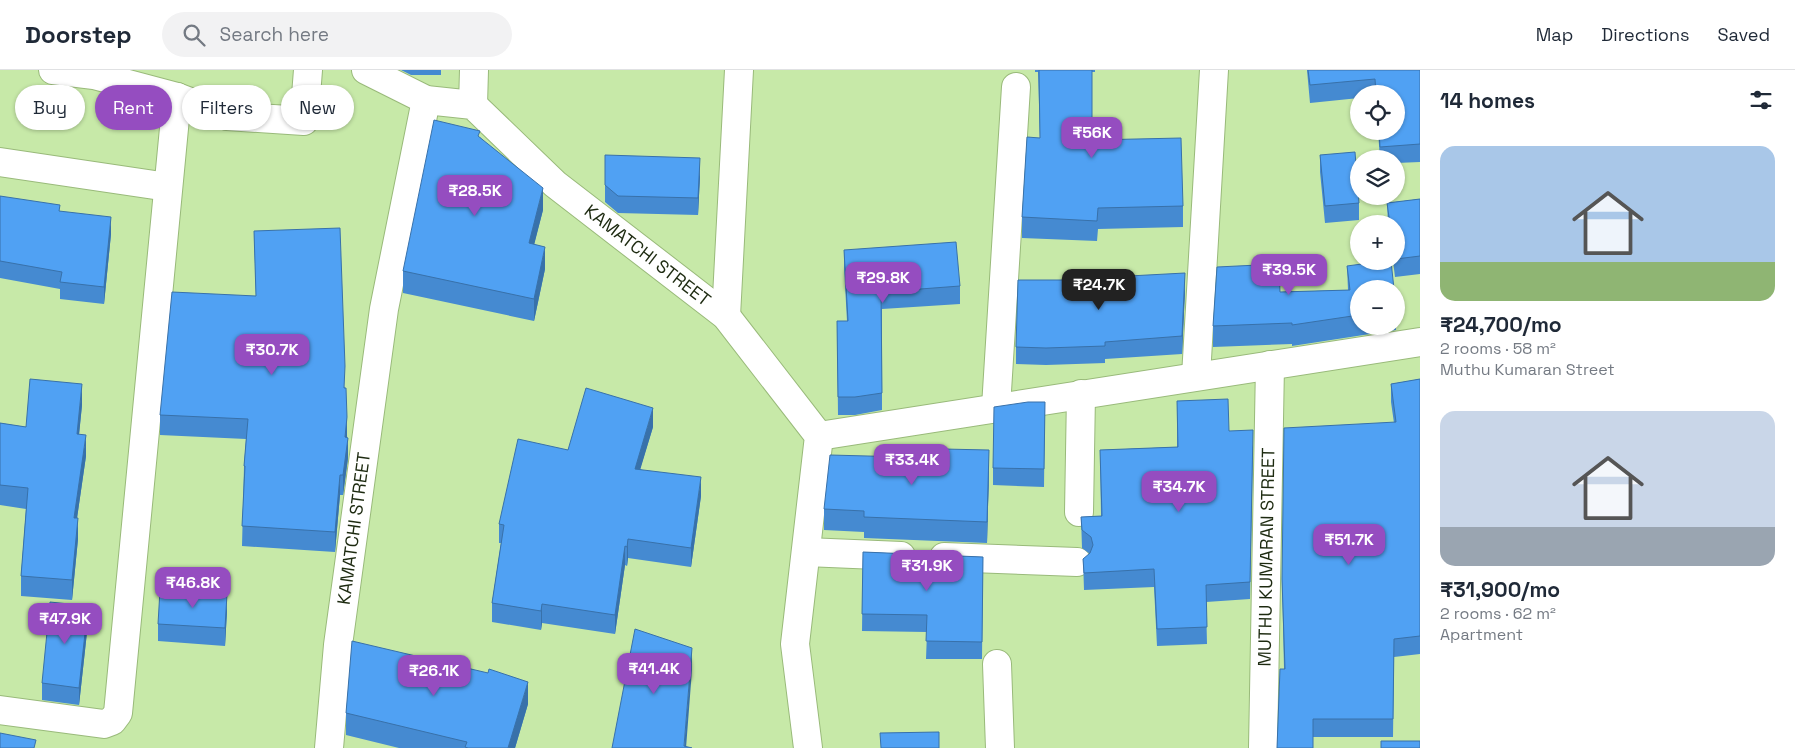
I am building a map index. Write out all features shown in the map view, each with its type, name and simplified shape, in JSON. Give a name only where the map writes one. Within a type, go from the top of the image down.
[{"type":"street","points":[[53,70],[94,75],[177,97],[227,116],[304,121],[308,70]]},
{"type":"street","points":[[366,70],[426,100],[473,105],[474,70]]},
{"type":"street","name":"KAMATCHI STREET","points":[[726,316],[739,70]]},
{"type":"street","points":[[1196,376],[1214,70]]},
{"type":"street","points":[[996,408],[1016,87]]},
{"type":"street","points":[[0,710],[104,724],[112,721],[118,713],[177,97]]},
{"type":"street","name":"KAMATCHI STREET","points":[[329,748],[338,645],[384,309],[426,100]]},
{"type":"street","name":"KAMATCHI STREET","points":[[473,105],[556,184],[726,316]]},
{"type":"street","points":[[0,162],[168,187]]},
{"type":"street","points":[[726,316],[819,436],[795,644],[808,748]]},
{"type":"street","points":[[819,436],[1420,342]]},
{"type":"street","name":"MUTHU KUMARAN STREET","points":[[1263,748],[1270,365]]},
{"type":"street","points":[[1079,512],[1081,394]]},
{"type":"street","points":[[806,552],[1077,562]]},
{"type":"street","points":[[997,664],[1000,748]]},
{"type":"building","points":[[1039,70],[1092,70],[1092,140],[1181,138],[1183,206],[1098,208],[1097,221],[1022,217],[1027,137],[1040,138]]},
{"type":"building","points":[[1308,70],[1420,70],[1420,144],[1380,147],[1380,140],[1405,140],[1405,85],[1375,85],[1375,79],[1310,85]]},
{"type":"building","points":[[434,120],[480,131],[478,136],[543,188],[529,243],[545,247],[534,299],[403,271]]},
{"type":"building","points":[[1350,152],[1350,204],[1325,206],[1320,155]]},
{"type":"building","points":[[605,155],[700,158],[698,198],[618,196],[605,185]]},
{"type":"building","points":[[0,196],[60,205],[59,211],[111,217],[104,287],[60,282],[62,272],[0,261]]},
{"type":"building","points":[[1420,199],[1420,256],[1405,258],[1405,215],[1389,215],[1387,205],[1405,205],[1405,201]]},
{"type":"building","points":[[340,228],[345,366],[344,388],[346,388],[347,417],[345,437],[348,438],[343,475],[340,475],[335,532],[242,526],[248,419],[160,415],[172,292],[256,296],[254,231]]},
{"type":"building","points":[[956,242],[960,286],[881,292],[882,393],[855,397],[838,397],[837,321],[848,321],[844,250]]},
{"type":"building","points":[[1279,264],[1280,292],[1350,290],[1350,316],[1292,325],[1292,323],[1213,326],[1217,267]]},
{"type":"building","points":[[1347,266],[1350,266],[1350,270],[1392,270],[1393,280],[1350,280],[1350,290]]},
{"type":"building","points":[[1185,273],[1182,336],[1105,342],[1105,346],[1016,347],[1018,280],[1110,280],[1110,277]]},
{"type":"building","points":[[30,379],[82,384],[77,434],[86,435],[74,518],[78,518],[72,580],[21,576],[28,488],[0,485],[0,423],[26,427]]},
{"type":"building","points":[[1420,379],[1420,636],[1394,639],[1393,719],[1313,719],[1313,748],[1277,748],[1280,669],[1285,669],[1282,579],[1284,428],[1396,422],[1391,384]]},
{"type":"building","points":[[586,388],[653,408],[635,469],[701,477],[691,548],[628,539],[627,547],[625,546],[615,615],[542,604],[541,611],[492,603],[504,525],[499,524],[518,439],[568,450]]},
{"type":"building","points":[[1228,399],[1229,431],[1253,430],[1250,582],[1206,585],[1207,627],[1157,629],[1154,569],[1084,573],[1083,559],[1090,553],[1093,545],[1091,537],[1082,530],[1081,517],[1102,516],[1100,450],[1178,447],[1177,401]]},
{"type":"building","points":[[1028,402],[1045,402],[1044,469],[993,468],[994,407]]},
{"type":"building","points":[[943,449],[989,450],[987,522],[864,517],[864,511],[824,509],[830,455],[943,458]]},
{"type":"building","points":[[863,552],[983,557],[982,642],[926,641],[927,615],[862,614]]},
{"type":"building","points":[[160,590],[227,594],[225,628],[158,624]]},
{"type":"building","points":[[50,602],[88,606],[79,688],[42,683]]},
{"type":"building","points":[[635,629],[692,648],[684,746],[692,748],[612,748]]},
{"type":"building","points":[[352,641],[488,673],[489,669],[528,682],[508,748],[468,748],[465,747],[467,742],[346,713]]},
{"type":"building","points":[[939,732],[939,748],[881,748],[880,733]]},
{"type":"building","points":[[0,733],[36,740],[34,748],[0,748]]},
{"type":"building","points":[[1381,741],[1420,741],[1420,748],[1381,748]]}]
